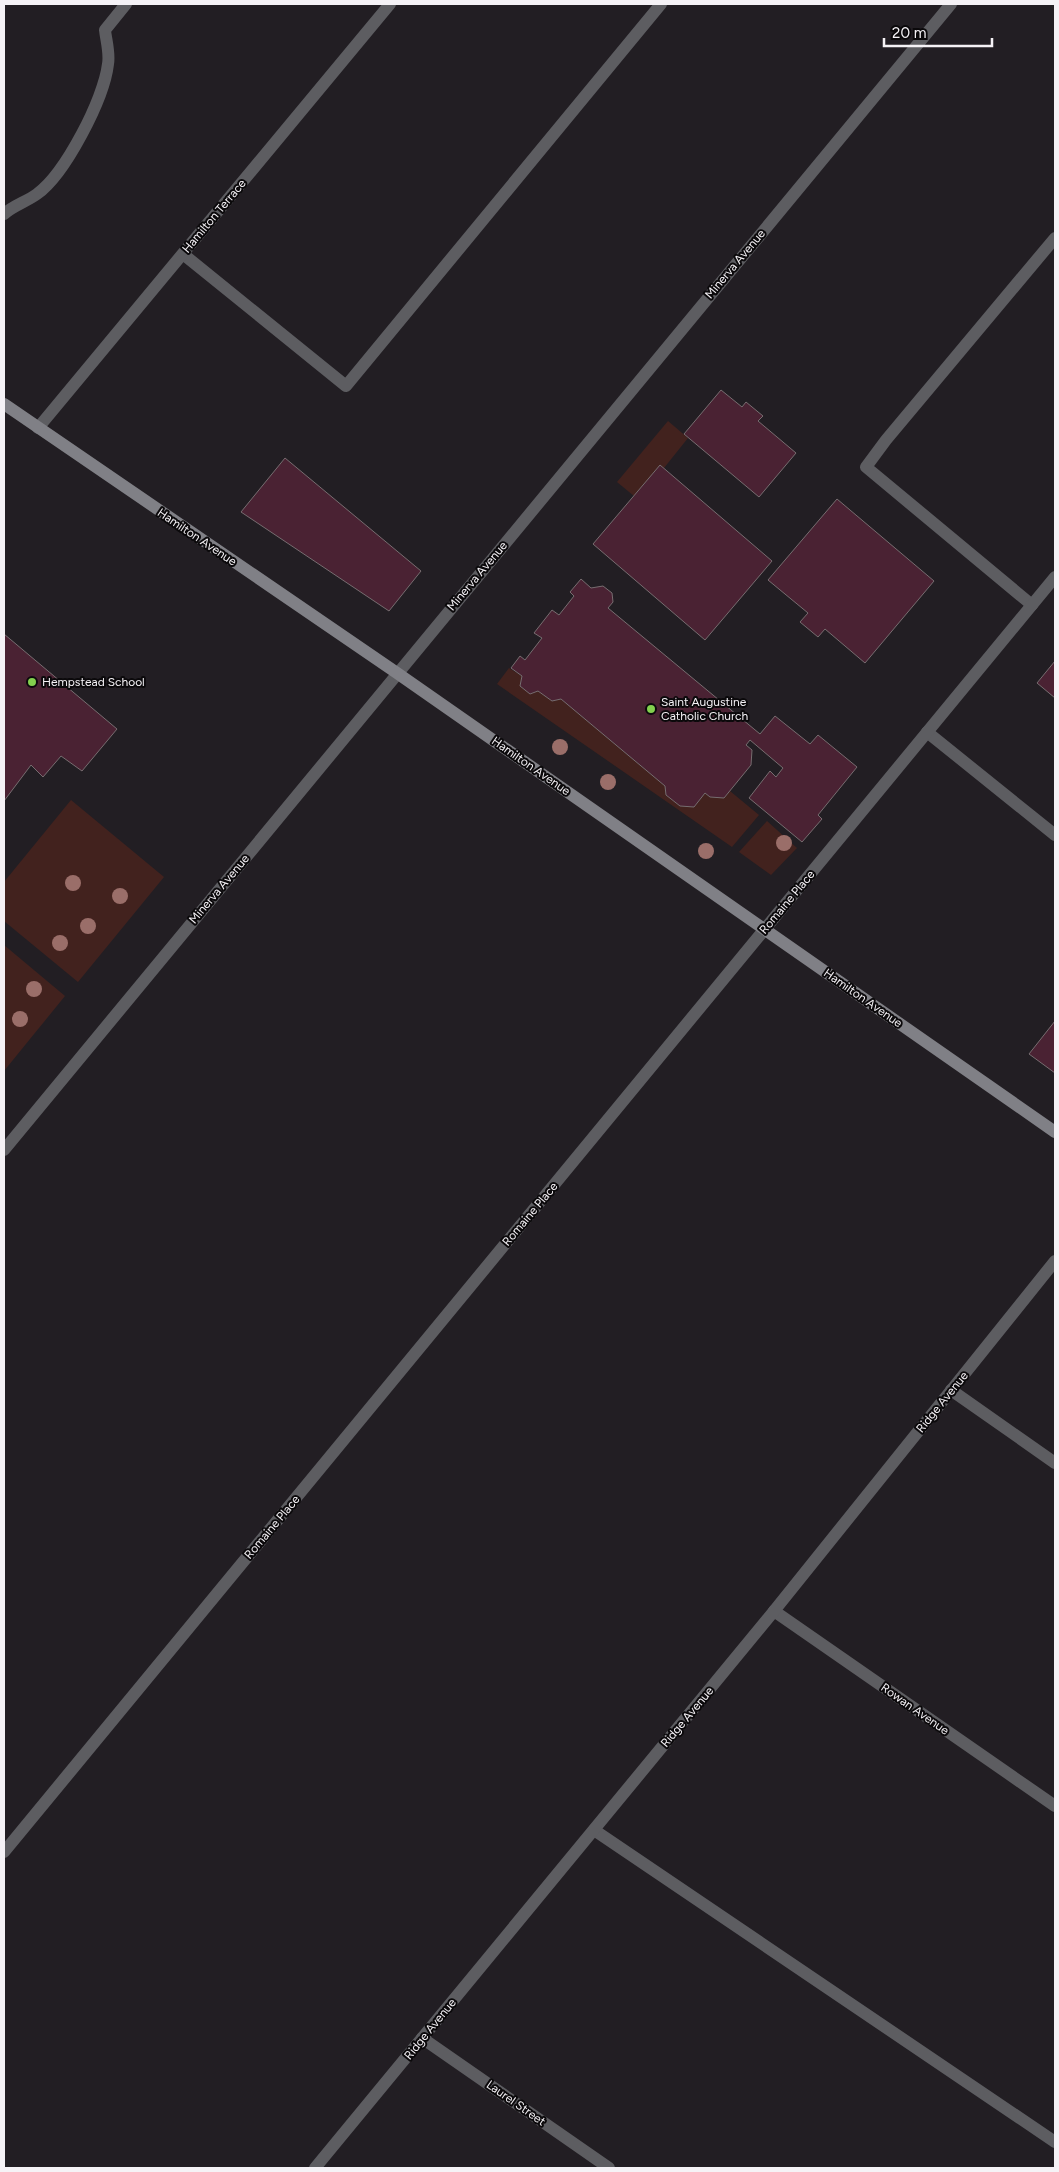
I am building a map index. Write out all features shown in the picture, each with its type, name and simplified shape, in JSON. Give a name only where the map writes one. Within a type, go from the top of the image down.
[{"type":"street","points":[[4,214],[14,205],[37,194],[63,168],[98,101],[108,64],[106,30],[126,4]]},
{"type":"street","name":"Hamilton Terrace","points":[[38,428],[390,4]]},
{"type":"street","points":[[183,254],[346,386],[661,4]]},
{"type":"street","name":"Minerva Avenue","points":[[4,1150],[951,4]]},
{"type":"street","points":[[1032,605],[866,467],[886,440],[1055,238]]},
{"type":"street","name":"Hamilton Avenue","points":[[4,404],[397,673],[1055,1132]]},
{"type":"street","name":"Romaine Place","points":[[4,1852],[1055,577]]},
{"type":"street","points":[[927,732],[1055,835]]},
{"type":"street","name":"Ridge Avenue","points":[[315,2168],[774,1611],[1055,1261]]},
{"type":"street","points":[[951,1390],[1055,1463]]},
{"type":"street","name":"Rowan Avenue","points":[[774,1611],[1055,1806]]},
{"type":"street","points":[[594,1830],[1055,2142]]},
{"type":"street","name":"Laurel Street","points":[[422,2038],[609,2168]]},
{"type":"shaded area","points":[[668,421],[688,438],[664,468],[634,496],[617,482]]},
{"type":"shaded area","points":[[509,668],[522,676],[520,686],[530,694],[538,691],[552,701],[561,699],[665,786],[666,795],[680,806],[694,807],[705,793],[710,797],[724,798],[730,791],[759,815],[732,847],[497,684]]},
{"type":"shaded area","points":[[71,800],[164,877],[78,982],[4,921],[4,882]]},
{"type":"shaded area","points":[[767,821],[797,848],[771,875],[739,852]]},
{"type":"shaded area","points":[[4,945],[65,996],[4,1071]]},
{"type":"building","points":[[721,390],[742,407],[746,402],[763,416],[758,421],[796,453],[759,497],[684,434]]},
{"type":"building","points":[[285,458],[421,571],[389,611],[241,512]]},
{"type":"building","points":[[660,465],[772,561],[705,640],[593,544]]},
{"type":"building","points":[[837,499],[934,581],[865,663],[825,629],[818,637],[800,622],[808,613],[768,580]]},
{"type":"building","name":"Saint Augustine Catholic Church","points":[[581,579],[591,588],[603,586],[612,593],[613,602],[608,608],[760,734],[775,716],[810,744],[818,735],[857,767],[818,815],[822,819],[802,842],[749,798],[770,771],[776,777],[783,768],[750,740],[746,745],[752,750],[751,765],[724,798],[710,797],[705,793],[694,807],[680,806],[666,795],[665,786],[561,699],[552,701],[538,691],[530,694],[520,686],[522,676],[511,668],[520,656],[525,660],[542,638],[534,633],[552,610],[559,615],[574,596],[570,592]]},
{"type":"building","name":"Hempstead School","points":[[4,634],[117,729],[82,771],[61,756],[43,777],[31,765],[4,801]]},
{"type":"building","points":[[1055,661],[1055,698],[1037,683]]},
{"type":"building","points":[[1055,1021],[1055,1073],[1029,1054]]},
{"type":"place","name":"Hempstead School","points":[[32,682]]},
{"type":"place","name":"Saint Augustine Catholic Church","points":[[651,709]]}]
